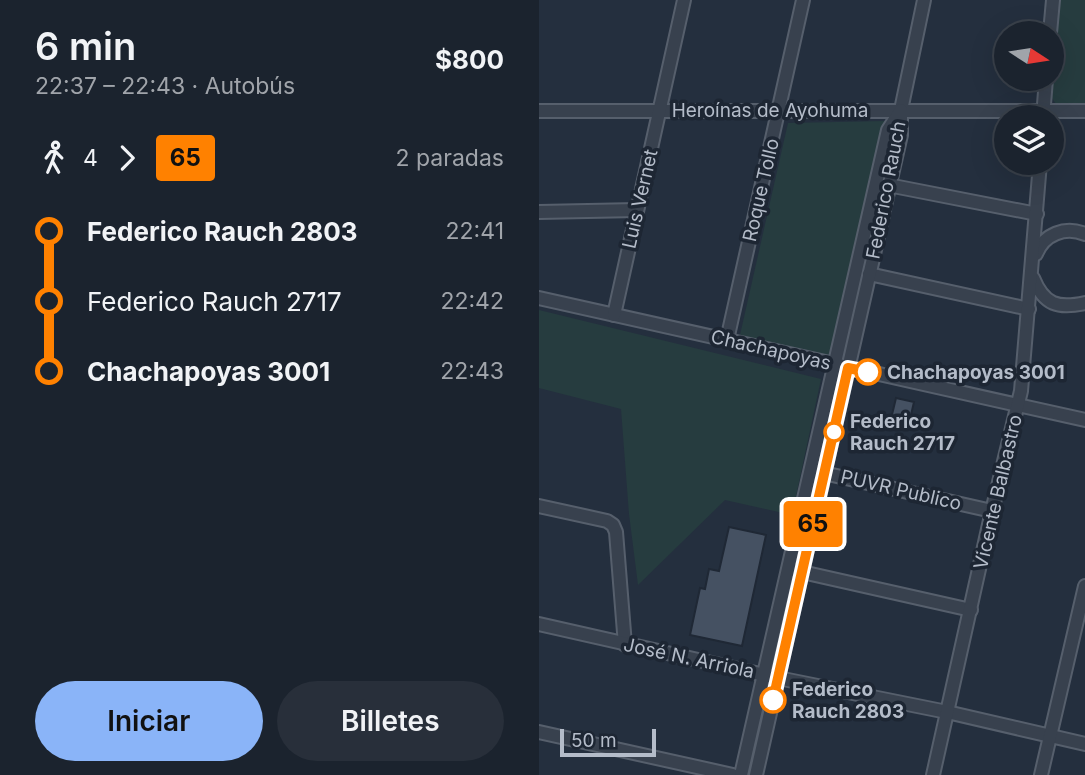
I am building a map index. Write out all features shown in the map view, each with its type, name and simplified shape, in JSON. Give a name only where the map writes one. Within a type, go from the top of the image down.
[{"type":"street","name":"Luis Vernet","points":[[614,315],[684,0]]},
{"type":"street","name":"Roque Tollo","points":[[727,340],[803,0]]},
{"type":"street","name":"Federico Rauch","points":[[741,775],[810,470],[869,274],[901,135],[901,110],[924,0]]},
{"type":"street","points":[[1051,21],[1053,0]]},
{"type":"street","name":"Heroínas de Ayohuma","points":[[539,111],[901,110],[994,113]]},
{"type":"street","name":"Federico Rauch","points":[[756,775],[824,473],[841,366],[888,130],[901,110]]},
{"type":"street","name":"Heroínas de Ayohuma","points":[[1064,112],[1085,111]]},
{"type":"street","name":"Vicente Balbastro","points":[[933,775],[1021,391],[1039,175]]},
{"type":"street","points":[[888,185],[1037,215]]},
{"type":"street","points":[[539,212],[637,210]]},
{"type":"street","points":[[1033,261],[1039,245],[1052,234],[1069,230],[1085,234]]},
{"type":"street","points":[[869,274],[1029,309]]},
{"type":"street","points":[[1032,275],[1038,291],[1051,302],[1068,307],[1085,303]]},
{"type":"street","name":"Chachapoyas","points":[[539,298],[1085,420]]},
{"type":"street","name":"PUVR Publico","points":[[810,470],[992,511]]},
{"type":"street","points":[[539,506],[607,521],[613,525],[616,532],[625,645]]},
{"type":"street","points":[[788,568],[971,610]]},
{"type":"street","points":[[1041,775],[1085,588]]},
{"type":"street","name":"José N. Arriola","points":[[539,624],[1085,744]]},
{"type":"street","points":[[539,732],[733,775]]},
{"type":"green space","points":[[1057,0],[1085,0],[1085,105],[1056,104],[1049,94],[1050,91],[1064,91],[1064,21],[1055,21]]},
{"type":"green space","points":[[885,121],[830,357],[740,335],[788,123]]},
{"type":"green space","points":[[539,310],[821,379],[792,515],[725,500],[638,585],[629,514],[621,409],[539,388]]},
{"type":"building","points":[[896,398],[914,402],[908,428],[890,423]]},
{"type":"building","points":[[729,527],[766,535],[742,646],[690,635],[700,588],[705,589],[709,569],[719,571]]},
{"type":"bus line","name":"65","points":[[773,700],[848,368],[868,372]]},
{"type":"place","name":"Chachapoyas 3001","points":[[868,372]]},
{"type":"place","name":"Federico Rauch 2717","points":[[834,432]]},
{"type":"place","name":"Federico Rauch 2803","points":[[773,700]]}]
